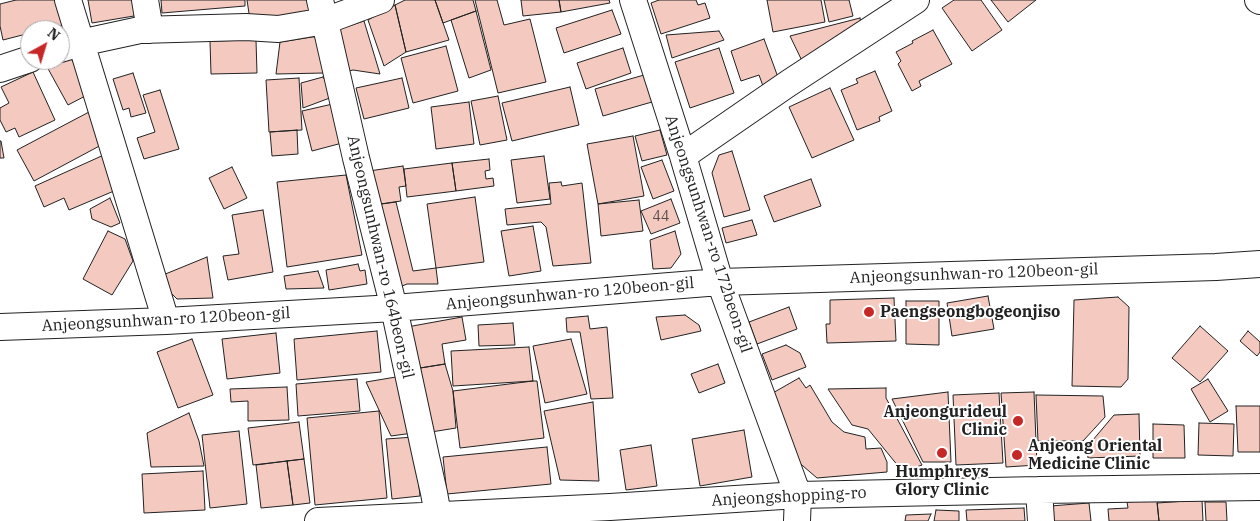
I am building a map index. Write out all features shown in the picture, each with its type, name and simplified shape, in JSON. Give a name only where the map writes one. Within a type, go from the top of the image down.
[{"type":"street","points":[[68,0],[69,20]]},
{"type":"street","points":[[145,0],[150,30]]},
{"type":"street","points":[[166,321],[70,46],[140,30],[246,27],[278,29],[323,10],[381,0]]},
{"type":"street","name":"Anjeongsunhwan-ro 172beon-gil","points":[[633,0],[683,156],[720,282],[798,495]]},
{"type":"street","points":[[683,156],[789,83],[916,0]]},
{"type":"street","name":"Anjeongsunhwan-ro 164beon-gil","points":[[323,10],[356,158],[394,308],[438,515]]},
{"type":"street","points":[[0,69],[20,62]]},
{"type":"street","name":"Anjeongsunhwan-ro 120beon-gil","points":[[0,327],[166,321],[394,308],[720,282],[1260,264]]},
{"type":"street","name":"Anjeongshopping-ro","points":[[318,521],[438,515],[609,514],[798,495],[1260,487]]},
{"type":"street","points":[[1039,490],[1040,521]]},
{"type":"street","points":[[797,521],[798,495]]},
{"type":"building","points":[[16,0],[59,0],[64,20],[20,20],[20,36],[3,40],[0,26],[0,4]]},
{"type":"building","points":[[88,0],[138,0],[140,15],[92,23]]},
{"type":"building","points":[[161,0],[245,0],[245,6],[162,13]]},
{"type":"building","points":[[247,0],[312,0],[314,12],[250,20]]},
{"type":"building","points":[[405,0],[435,0],[449,40],[406,52],[395,5]]},
{"type":"building","points":[[435,0],[473,0],[476,11],[443,23]]},
{"type":"building","points":[[475,0],[497,0],[504,25],[530,19],[546,82],[498,93]]},
{"type":"building","points":[[521,0],[559,0],[561,12],[523,16]]},
{"type":"building","points":[[559,0],[609,0],[610,3],[561,12]]},
{"type":"building","points":[[659,0],[696,0],[698,5],[705,3],[710,18],[661,34],[651,3]]},
{"type":"building","points":[[767,0],[821,0],[825,22],[773,32]]},
{"type":"building","points":[[824,0],[849,0],[853,16],[829,22]]},
{"type":"building","points":[[954,0],[981,0],[1002,30],[972,51],[942,8]]},
{"type":"building","points":[[991,0],[1036,0],[1008,22]]},
{"type":"building","points":[[395,5],[406,52],[384,66],[368,20]]},
{"type":"building","points":[[612,10],[621,34],[564,53],[556,28]]},
{"type":"building","points":[[476,11],[491,70],[469,78],[451,20]]},
{"type":"building","points":[[860,18],[862,29],[804,65],[790,36]]},
{"type":"building","points":[[364,21],[380,74],[349,71],[337,30]]},
{"type":"building","points":[[933,30],[952,64],[919,81],[921,86],[912,91],[898,64],[901,61],[896,52]]},
{"type":"building","points":[[719,31],[724,40],[672,58],[666,35]]},
{"type":"building","points":[[318,36],[324,73],[276,74],[280,42]]},
{"type":"building","points":[[764,39],[779,80],[763,86],[759,75],[741,81],[731,51]]},
{"type":"building","points":[[256,40],[257,73],[211,74],[210,41]]},
{"type":"building","points":[[446,46],[458,91],[413,103],[401,58]]},
{"type":"building","points":[[623,48],[631,73],[586,89],[577,63]]},
{"type":"building","points":[[719,48],[734,93],[690,108],[675,62]]},
{"type":"building","points":[[70,56],[91,93],[68,105],[49,70],[70,70]]},
{"type":"building","points":[[875,71],[892,111],[879,117],[880,121],[857,130],[841,90],[858,83],[856,79]]},
{"type":"building","points":[[33,72],[55,120],[19,137],[15,128],[6,132],[0,120],[0,108],[9,103],[1,87]]},
{"type":"building","points":[[133,73],[146,113],[131,117],[129,108],[123,110],[113,79]]},
{"type":"building","points":[[644,75],[652,102],[603,116],[595,89]]},
{"type":"building","points":[[323,77],[335,96],[303,108],[301,83]]},
{"type":"building","points":[[299,78],[302,130],[269,132],[266,80]]},
{"type":"building","points":[[402,78],[409,108],[364,119],[356,88]]},
{"type":"building","points":[[570,87],[579,125],[512,141],[502,103]]},
{"type":"building","points":[[830,88],[854,140],[812,158],[789,107]]},
{"type":"building","points":[[160,90],[179,149],[144,159],[137,138],[155,132],[143,95]]},
{"type":"building","points":[[498,96],[507,140],[480,145],[471,101]]},
{"type":"building","points":[[469,102],[474,144],[436,149],[431,107]]},
{"type":"building","points":[[337,103],[346,142],[312,151],[302,111]]},
{"type":"building","points":[[89,112],[105,143],[34,181],[17,150]]},
{"type":"building","points":[[297,130],[298,154],[272,156],[270,132]]},
{"type":"building","points":[[660,130],[667,155],[642,161],[635,136]]},
{"type":"building","points":[[633,136],[644,196],[598,204],[587,144]]},
{"type":"building","points":[[1,141],[4,158],[0,158]]},
{"type":"building","points":[[732,151],[750,210],[724,217],[712,173],[719,155]]},
{"type":"building","points":[[106,154],[121,188],[69,210],[64,198],[44,207],[35,186]]},
{"type":"building","points":[[544,156],[550,199],[517,203],[511,160]]},
{"type":"building","points":[[489,159],[490,170],[485,171],[486,179],[493,178],[494,186],[456,191],[452,163]]},
{"type":"building","points":[[662,160],[674,191],[653,199],[641,167]]},
{"type":"building","points":[[452,163],[456,191],[407,197],[404,169]]},
{"type":"building","points":[[403,166],[406,186],[399,187],[401,201],[374,205],[369,171]]},
{"type":"building","points":[[232,167],[247,198],[224,209],[209,178]]},
{"type":"building","points":[[346,175],[362,255],[287,267],[277,182]]},
{"type":"building","points":[[811,179],[821,206],[774,222],[764,196]]},
{"type":"building","points":[[561,182],[562,186],[582,183],[591,263],[553,266],[546,227],[541,222],[507,225],[505,209],[551,204],[549,183]]},
{"type":"building","points":[[475,197],[484,262],[436,268],[427,204]]},
{"type":"building","points":[[110,198],[120,223],[111,227],[92,219],[90,209]]},
{"type":"building","points":[[671,199],[680,223],[651,234],[641,211]]},
{"type":"building","points":[[639,200],[643,231],[601,236],[598,204]]},
{"type":"building","points":[[396,202],[413,271],[436,268],[438,284],[407,284],[395,289],[374,205]]},
{"type":"building","points":[[263,210],[273,272],[228,280],[223,256],[239,254],[232,215]]},
{"type":"building","points":[[752,220],[757,235],[726,243],[722,228]]},
{"type":"building","points":[[533,226],[541,271],[509,276],[501,231]]},
{"type":"building","points":[[108,231],[125,239],[133,261],[112,295],[83,279]]},
{"type":"building","points":[[675,231],[681,254],[671,268],[653,269],[650,240]]},
{"type":"building","points":[[207,257],[213,298],[177,299],[167,289],[163,275]]},
{"type":"building","points":[[358,264],[360,271],[365,270],[367,284],[329,290],[326,270]]},
{"type":"building","points":[[318,271],[324,288],[286,289],[284,276]]},
{"type":"building","points":[[988,296],[994,329],[952,336],[947,303]]},
{"type":"building","points":[[1118,297],[1129,307],[1128,379],[1121,387],[1072,386],[1074,300]]},
{"type":"building","points":[[894,298],[896,341],[827,343],[826,324],[830,324],[830,300]]},
{"type":"building","points":[[906,301],[939,301],[939,345],[906,344]]},
{"type":"building","points":[[789,307],[797,329],[757,344],[749,322]]},
{"type":"building","points":[[685,315],[699,325],[701,331],[661,340],[656,317]]},
{"type":"building","points":[[588,316],[590,329],[607,327],[613,398],[591,399],[580,332],[567,332],[566,318]]},
{"type":"building","points":[[462,317],[466,340],[442,344],[445,364],[414,369],[407,327]]},
{"type":"building","points":[[513,323],[515,345],[479,346],[478,325]]},
{"type":"building","points":[[1200,326],[1228,351],[1200,382],[1172,358]]},
{"type":"building","points":[[377,331],[381,372],[297,380],[294,339]]},
{"type":"building","points":[[1248,331],[1260,342],[1260,352],[1257,356],[1240,341]]},
{"type":"building","points":[[276,333],[280,373],[227,379],[222,339]]},
{"type":"building","points":[[192,339],[213,395],[178,408],[157,352]]},
{"type":"building","points":[[571,339],[587,394],[545,403],[533,346]]},
{"type":"building","points":[[786,345],[800,353],[806,367],[772,380],[762,354]]},
{"type":"building","points":[[529,347],[533,381],[453,386],[451,351]]},
{"type":"building","points":[[445,364],[453,391],[456,428],[425,433],[414,369]]},
{"type":"building","points":[[718,364],[725,383],[699,393],[691,374]]},
{"type":"building","points":[[396,377],[413,433],[391,436],[366,382]]},
{"type":"building","points":[[799,378],[806,388],[810,385],[832,422],[844,432],[865,437],[866,449],[881,448],[887,462],[887,472],[817,478],[796,460],[771,394]]},
{"type":"building","points":[[357,379],[360,411],[298,416],[296,384]]},
{"type":"building","points":[[1208,379],[1228,411],[1210,422],[1191,389]]},
{"type":"building","points":[[537,381],[544,438],[460,448],[453,391]]},
{"type":"building","points":[[287,387],[289,420],[248,421],[248,401],[231,402],[230,389]]},
{"type":"building","points":[[886,388],[886,398],[922,465],[903,472],[868,429],[852,425],[828,389]]},
{"type":"building","points":[[948,392],[951,462],[923,462],[892,399]]},
{"type":"building","points":[[1034,392],[1037,465],[1006,467],[1001,393]]},
{"type":"building","points":[[999,393],[1003,463],[956,465],[953,395]]},
{"type":"building","points":[[1036,395],[1103,396],[1105,417],[1083,441],[1038,441]]},
{"type":"building","points":[[593,402],[599,481],[560,480],[544,411]]},
{"type":"building","points":[[1236,406],[1260,406],[1260,452],[1238,452]]},
{"type":"building","points":[[379,411],[387,498],[315,505],[307,418]]},
{"type":"building","points":[[189,413],[199,441],[204,466],[151,467],[147,433]]},
{"type":"building","points":[[1139,414],[1140,456],[1088,458],[1087,447],[1114,415]]},
{"type":"building","points":[[299,422],[304,459],[253,465],[248,428]]},
{"type":"building","points":[[1199,423],[1234,424],[1233,456],[1198,455]]},
{"type":"building","points":[[1153,424],[1184,425],[1185,458],[1153,458]]},
{"type":"building","points":[[744,430],[752,477],[700,486],[692,439]]},
{"type":"building","points":[[239,431],[247,504],[210,508],[202,435]]},
{"type":"building","points":[[414,437],[420,496],[392,499],[386,439]]},
{"type":"building","points":[[651,445],[657,486],[626,490],[620,450]]},
{"type":"building","points":[[547,447],[551,484],[447,494],[443,457]]},
{"type":"building","points":[[304,459],[310,503],[293,505],[287,461]]},
{"type":"building","points":[[287,461],[293,505],[261,508],[256,465]]},
{"type":"building","points":[[203,471],[205,510],[144,513],[142,474]]},
{"type":"building","points":[[1157,500],[1159,521],[1109,521],[1108,509],[1128,508],[1127,502]]},
{"type":"building","points":[[1202,500],[1203,521],[1159,521],[1157,503]]},
{"type":"building","points":[[1205,502],[1226,502],[1227,521],[1206,521]]},
{"type":"building","points":[[1089,503],[1091,521],[1051,521],[1050,506]]},
{"type":"building","points":[[1024,508],[1025,521],[967,521],[966,510]]},
{"type":"building","points":[[936,510],[959,511],[959,521],[934,521]]},
{"type":"building","points":[[931,514],[928,521],[905,521],[906,515]]},
{"type":"place","name":"Paengseongbogeonjiso","points":[[869,312]]},
{"type":"place","name":"Anjeongurideul Clinic","points":[[1018,421]]},
{"type":"place","name":"Humphreys Glory Clinic","points":[[942,453]]},
{"type":"place","name":"Anjeong Oriental Medicine Clinic","points":[[1017,455]]}]
